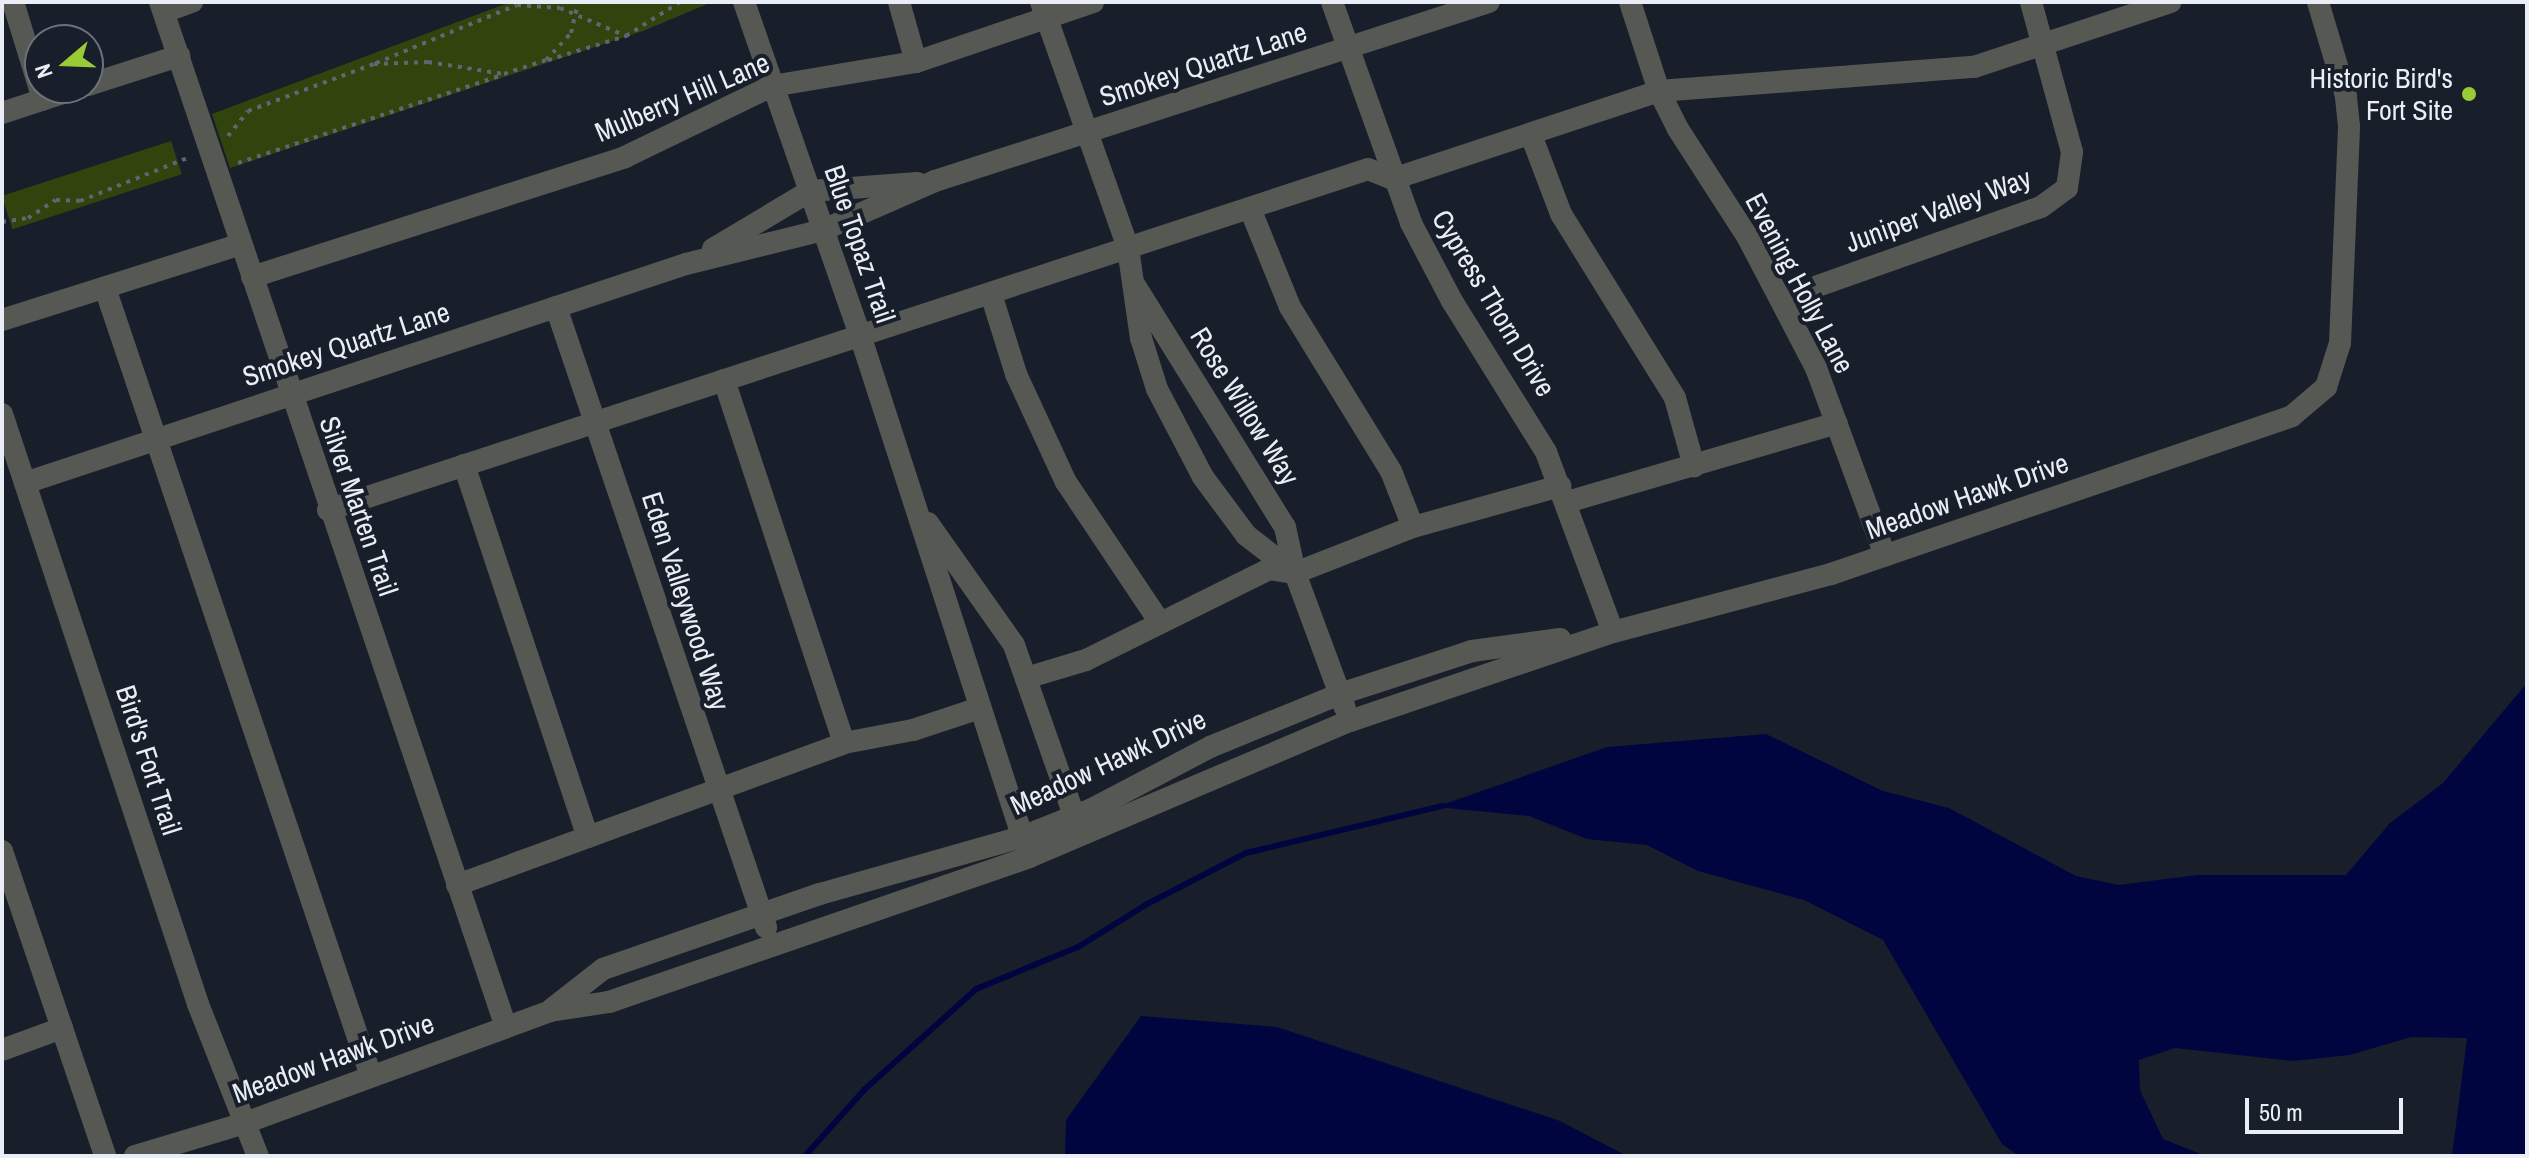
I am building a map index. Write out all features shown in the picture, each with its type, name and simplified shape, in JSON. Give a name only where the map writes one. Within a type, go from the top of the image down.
[{"type":"street","points":[[13,2],[24,38]]},
{"type":"street","points":[[162,7],[192,2]]},
{"type":"street","name":"Blue Topaz Trail","points":[[744,2],[860,335],[1026,847]]},
{"type":"street","points":[[899,2],[916,62]]},
{"type":"street","name":"Mulberry Hill Lane","points":[[252,277],[625,157],[671,140],[772,86],[916,62],[1044,10],[1093,2]]},
{"type":"street","name":"Cypress Thorn Drive","points":[[1332,2],[1393,179],[1430,261],[1524,413],[1563,494],[1613,632]]},
{"type":"street","name":"Smokey Quartz Lane","points":[[25,483],[686,264],[823,230],[935,181],[1489,2]]},
{"type":"street","name":"Evening Holly Lane","points":[[1630,2],[1659,91],[1699,166],[1747,236],[1781,299],[1837,423],[1885,556]]},
{"type":"street","name":"Juniper Valley Way","points":[[1781,299],[2041,207],[2067,188],[2072,152],[2031,2]]},
{"type":"street","points":[[328,510],[1128,248],[1251,211],[1368,169],[1393,179],[1659,91],[1974,67],[2171,2]]},
{"type":"street","name":"Meadow Hawk Drive","points":[[135,1156],[242,1124],[550,1011],[609,1002],[772,945],[1350,721],[1613,632],[1758,596],[1885,556],[2292,416],[2326,387],[2340,343],[2349,126],[2346,96],[2318,2]]},
{"type":"street","name":"Silver Marten Trail","points":[[162,7],[328,510],[506,1027]]},
{"type":"street","name":"Rose Willow Way","points":[[1044,10],[1085,134],[1128,248],[1129,276],[1157,389],[1203,477],[1246,535],[1295,573]]},
{"type":"street","points":[[104,80],[179,56]]},
{"type":"street","points":[[2,113],[28,104]]},
{"type":"street","points":[[1531,135],[1561,214],[1675,398],[1694,466]]},
{"type":"street","name":"Smokey Quartz Lane","points":[[686,264],[810,191],[935,181]]},
{"type":"street","points":[[1251,211],[1290,307],[1391,471],[1413,527]]},
{"type":"street","points":[[2,320],[241,244]]},
{"type":"street","name":"Rose Willow Way","points":[[1129,276],[1285,527],[1295,573],[1350,721]]},
{"type":"street","points":[[105,288],[371,1076]]},
{"type":"street","points":[[991,294],[1016,374],[1066,482],[1159,621]]},
{"type":"street","name":"Eden Valleywood Way","points":[[556,307],[772,945]]},
{"type":"street","points":[[724,380],[844,743]]},
{"type":"street","name":"Bird's Fort Trail","points":[[2,414],[242,1124],[258,1156]]},
{"type":"street","points":[[1026,678],[1086,660],[1159,621],[1269,569],[1295,573],[1413,527],[1694,466],[1837,423]]},
{"type":"street","points":[[464,465],[588,837]]},
{"type":"street","name":"Blue Topaz Trail","points":[[915,506],[1014,645],[1078,826]]},
{"type":"street","name":"Meadow Hawk Drive","points":[[1078,826],[1210,747],[1340,694],[1472,651],[1613,632]]},
{"type":"street","points":[[457,885],[844,743],[913,730],[980,708]]},
{"type":"street","name":"Meadow Hawk Drive","points":[[550,1011],[603,969],[761,914],[1026,847]]},
{"type":"street","points":[[2,851],[105,1156]]},
{"type":"street","points":[[2,1050],[62,1028]]},
{"type":"street","name":"Bird's Fort Trail","points":[[242,1124],[247,1156]]},
{"type":"path","points":[[546,60],[571,33],[578,2]]},
{"type":"path","points":[[235,164],[626,36],[680,2]]},
{"type":"path","points":[[2,222],[28,218],[56,200],[80,201],[191,159],[189,153],[226,142],[231,128],[248,111],[520,4],[560,8],[626,36]]},
{"type":"path","points":[[374,64],[428,62],[504,74]]},
{"type":"green space","points":[[511,2],[712,2],[643,31],[230,168],[212,114]]},
{"type":"green space","points":[[171,141],[182,174],[13,229],[2,196]]},
{"type":"shaded area","points":[[2527,683],[2527,1156],[2452,1156],[2467,1038],[2411,1037],[2350,1055],[2293,1061],[2175,1048],[2139,1060],[2140,1090],[2163,1139],[2206,1156],[2019,1156],[2002,1144],[1883,940],[1804,900],[1698,871],[1647,845],[1587,839],[1529,816],[1436,807],[1607,747],[1766,734],[1883,791],[1949,808],[2076,876],[2119,885],[2197,875],[2346,875],[2390,823],[2443,783]]},
{"type":"shaded area","points":[[1141,1016],[1277,1027],[1560,1121],[1627,1156],[1065,1156],[1066,1120]]},
{"type":"waterway","points":[[805,1156],[864,1090],[976,989],[1078,947],[1147,904],[1246,853],[1442,806]]},
{"type":"place","name":"Historic Bird's Fort Site","points":[[2469,94]]}]
